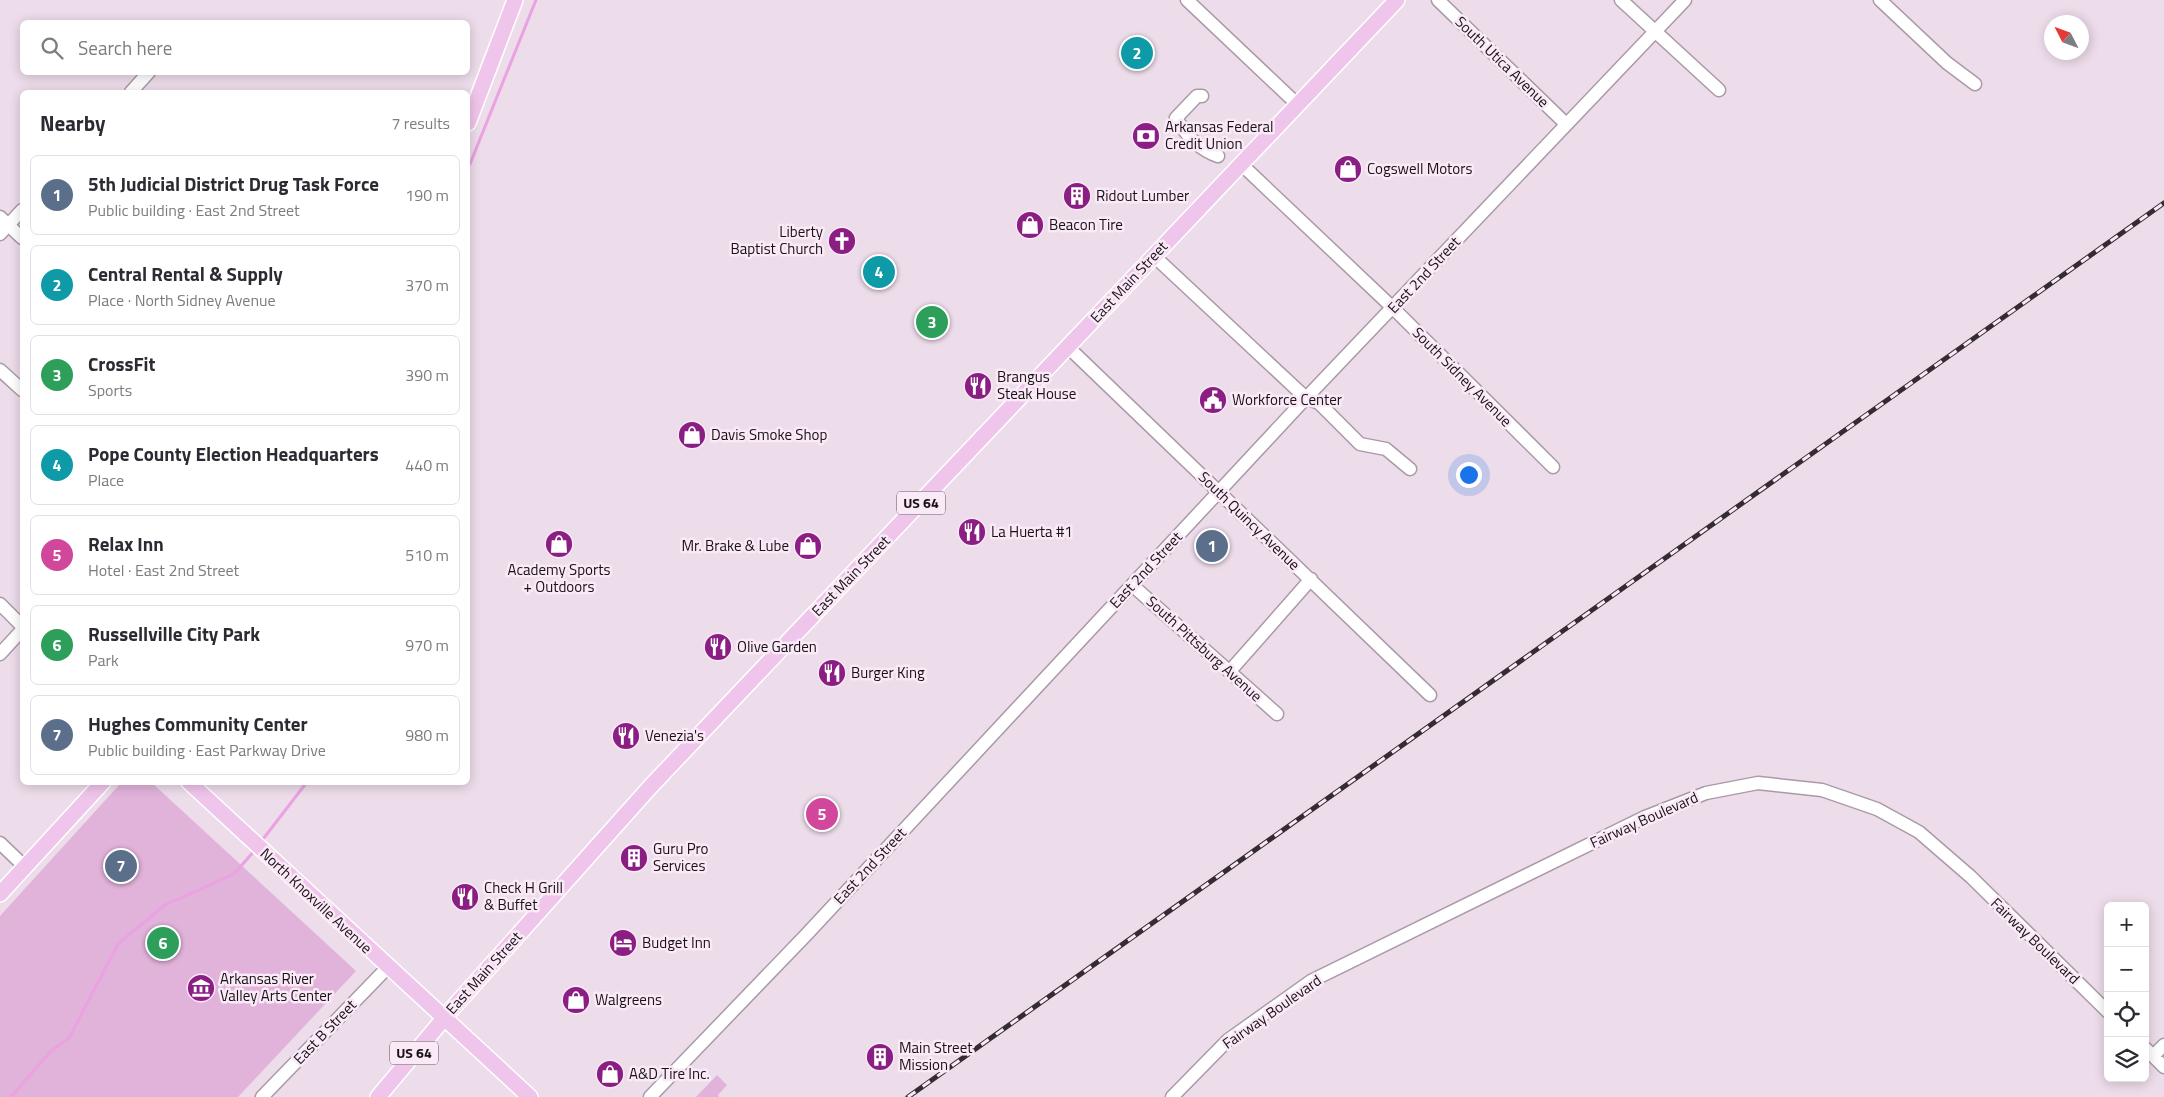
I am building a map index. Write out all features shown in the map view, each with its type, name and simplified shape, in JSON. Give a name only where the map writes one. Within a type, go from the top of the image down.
[{"type":"main road","points":[[470,118],[516,0]]},
{"type":"main road","name":"East Main Street","points":[[378,1097],[443,1018],[651,786],[1397,0]]},
{"type":"main road","points":[[0,894],[100,785]]},
{"type":"main road","name":"North Knoxville Avenue","points":[[192,785],[530,1097]]},
{"type":"street","points":[[1187,0],[1298,105]]},
{"type":"street","name":"South Utica Avenue","points":[[1438,0],[1566,124]]},
{"type":"street","points":[[1621,0],[1719,90]]},
{"type":"street","name":"East 2nd Street","points":[[650,1097],[806,935],[1306,398],[1685,0]]},
{"type":"street","points":[[1880,0],[1947,63],[1976,84]]},
{"type":"street","points":[[133,90],[146,75]]},
{"type":"street","points":[[1202,96],[1197,96],[1176,118],[1190,138],[1206,152],[1218,156]]},
{"type":"street","name":"South Sidney Avenue","points":[[1241,164],[1393,308],[1553,467]]},
{"type":"street","points":[[20,212],[3,226],[20,237]]},
{"type":"street","points":[[1154,256],[1306,398],[1319,403],[1360,444],[1386,449],[1410,469]]},
{"type":"street","name":"South Quincy Avenue","points":[[1068,346],[1430,695]]},
{"type":"street","points":[[0,370],[20,388]]},
{"type":"street","points":[[1230,671],[1311,579]]},
{"type":"street","name":"South Pittsburg Avenue","points":[[1132,585],[1277,714]]},
{"type":"street","points":[[0,604],[20,626]]},
{"type":"street","points":[[0,654],[20,630]]},
{"type":"street","name":"Fairway Boulevard","points":[[1172,1097],[1228,1040],[1311,982],[1645,817],[1706,793],[1758,783],[1822,790],[1877,809],[1919,832],[1971,877],[2104,1008]]},
{"type":"street","points":[[0,843],[24,868]]},
{"type":"street","name":"East B Street","points":[[262,1097],[388,967]]},
{"type":"street","points":[[2164,1045],[2149,1052],[2164,1067]]},
{"type":"shaded area","points":[[119,785],[154,785],[356,971],[238,1097],[0,1097],[0,916]]},
{"type":"shaded area","points":[[717,1075],[727,1085],[718,1095],[719,1097],[696,1097]]},
{"type":"waterway","points":[[470,164],[536,0]]},
{"type":"waterway","points":[[260,843],[305,785]]},
{"type":"waterway","points":[[11,1097],[51,1051],[69,1038],[118,944],[165,905],[234,874],[255,850]]},
{"type":"railway","points":[[908,1097],[2164,203]]},
{"type":"place","name":"Central Rental & Supply","points":[[1137,53]]},
{"type":"place","name":"Arkansas Federal Credit Union","points":[[1146,136]]},
{"type":"place","name":"Cogswell Motors","points":[[1348,169]]},
{"type":"place","name":"Ridout Lumber","points":[[1077,196]]},
{"type":"place","name":"Beacon Tire","points":[[1030,225]]},
{"type":"place","name":"Liberty Baptist Church","points":[[842,241]]},
{"type":"place","name":"Pope County Election Headquarters","points":[[879,272]]},
{"type":"place","name":"CrossFit","points":[[932,322]]},
{"type":"place","name":"Brangus Steak House","points":[[978,386]]},
{"type":"place","name":"Workforce Center","points":[[1213,400]]},
{"type":"place","name":"Davis Smoke Shop","points":[[692,435]]},
{"type":"place","name":"La Huerta #1","points":[[972,532]]},
{"type":"place","name":"Academy Sports + Outdoors","points":[[559,544]]},
{"type":"place","name":"Mr. Brake & Lube","points":[[808,546]]},
{"type":"place","name":"5th Judicial District Drug Task Force","points":[[1212,546]]},
{"type":"place","name":"Olive Garden","points":[[718,647]]},
{"type":"place","name":"Burger King","points":[[832,673]]},
{"type":"place","name":"Venezia's","points":[[626,736]]},
{"type":"place","name":"Relax Inn","points":[[822,814]]},
{"type":"place","name":"Guru Pro Services","points":[[634,858]]},
{"type":"place","name":"Hughes Community Center","points":[[121,866]]},
{"type":"place","name":"Check H Grill & Buffet","points":[[465,897]]},
{"type":"place","name":"Russellville City Park","points":[[163,943]]},
{"type":"place","name":"Budget Inn","points":[[623,943]]},
{"type":"place","name":"Arkansas River Valley Arts Center","points":[[201,988]]},
{"type":"place","name":"Walgreens","points":[[576,1000]]},
{"type":"place","name":"Main Street Mission","points":[[880,1057]]},
{"type":"place","name":"A&D Tire Inc.","points":[[610,1074]]}]
